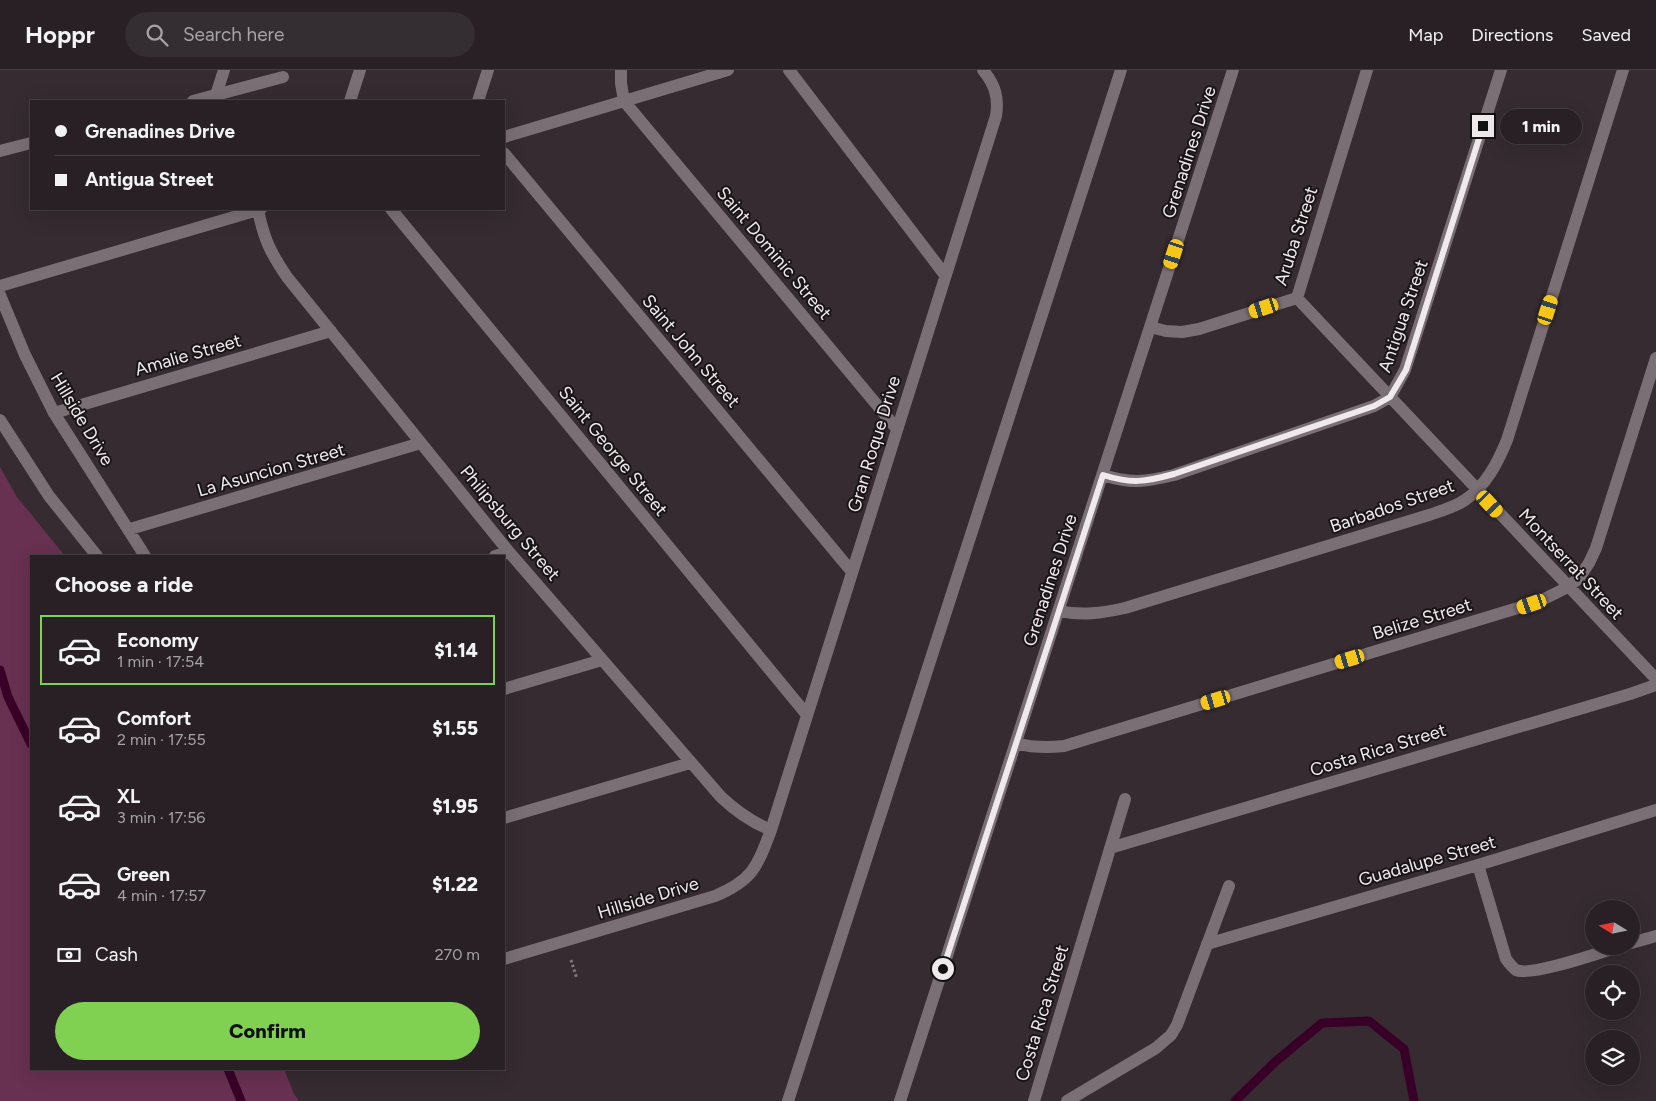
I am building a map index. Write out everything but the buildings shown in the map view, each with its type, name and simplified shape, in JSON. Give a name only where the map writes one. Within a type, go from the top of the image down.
[{"type":"street","points":[[216,95],[224,70]]},
{"type":"street","points":[[350,100],[360,70]]},
{"type":"street","points":[[478,100],[488,70]]},
{"type":"street","points":[[621,70],[624,101]]},
{"type":"street","points":[[505,137],[728,70]]},
{"type":"street","points":[[789,70],[945,275]]},
{"type":"street","name":"Gran Roque Drive","points":[[771,830],[996,116],[996,89],[983,70]]},
{"type":"street","points":[[788,1101],[832,959],[1121,70]]},
{"type":"street","name":"Grenadines Drive","points":[[900,1101],[1233,70]]},
{"type":"street","name":"Aruba Street","points":[[1150,327],[1182,332],[1199,329],[1297,298],[1366,70]]},
{"type":"street","name":"Antigua Street","points":[[1103,475],[1121,481],[1135,482],[1166,477],[1374,406],[1390,397],[1406,370],[1501,70]]},
{"type":"street","name":"Barbados Street","points":[[1059,611],[1088,614],[1125,608],[1429,515],[1465,500],[1477,490],[1500,458],[1507,440],[1623,70]]},
{"type":"street","points":[[197,100],[283,77]]},
{"type":"street","name":"Saint Dominic Street","points":[[624,101],[897,429]]},
{"type":"street","points":[[0,151],[30,143]]},
{"type":"street","name":"Saint John Street","points":[[505,154],[852,572]]},
{"type":"street","points":[[0,286],[256,210]]},
{"type":"street","name":"Philipsburg Street","points":[[259,210],[263,235],[271,253],[287,277],[510,552],[721,797],[751,822],[771,830]]},
{"type":"street","name":"Saint George Street","points":[[392,210],[807,715]]},
{"type":"street","name":"Hillside Drive","points":[[0,294],[25,355],[54,413],[130,529],[144,555]]},
{"type":"street","name":"Montserrat Street","points":[[1297,298],[1656,679]]},
{"type":"street","name":"Amalie Street","points":[[54,413],[331,331]]},
{"type":"street","name":"Belize Street","points":[[1016,743],[1030,747],[1045,748],[1064,746],[1521,608],[1568,587],[1579,578],[1596,548],[1656,358]]},
{"type":"street","points":[[0,420],[49,496],[97,555]]},
{"type":"street","name":"La Asuncion Street","points":[[130,529],[421,443]]},
{"type":"street","points":[[499,555],[510,552]]},
{"type":"street","points":[[505,689],[602,660]]},
{"type":"street","name":"Costa Rica Street","points":[[1110,848],[1621,697],[1656,684]]},
{"type":"street","points":[[505,818],[690,762]]},
{"type":"street","name":"Costa Rica Street","points":[[1034,1101],[1125,799]]},
{"type":"street","name":"Guadalupe Street","points":[[1207,944],[1478,865],[1656,810]]},
{"type":"street","name":"Hillside Drive","points":[[505,959],[730,890],[746,880],[755,868],[771,830]]},
{"type":"street","points":[[1478,865],[1506,958],[1517,970],[1535,971],[1590,955]]},
{"type":"street","points":[[1067,1101],[1156,1048],[1171,1035],[1177,1025],[1229,886]]},
{"type":"street","points":[[1640,940],[1656,936]]},
{"type":"shaded area","points":[[0,467],[17,497],[64,555],[30,555],[30,1070],[284,1070],[294,1094],[299,1101],[0,1101]]},
{"type":"waterway","points":[[0,670],[8,697],[30,742]]},
{"type":"waterway","points":[[1235,1101],[1275,1062],[1322,1023],[1369,1021],[1404,1049],[1414,1101]]},
{"type":"waterway","points":[[228,1070],[241,1101]]},
{"type":"route","points":[[943,969],[1103,475],[1121,481],[1150,481],[1374,406],[1390,397],[1406,370],[1483,126]]}]
